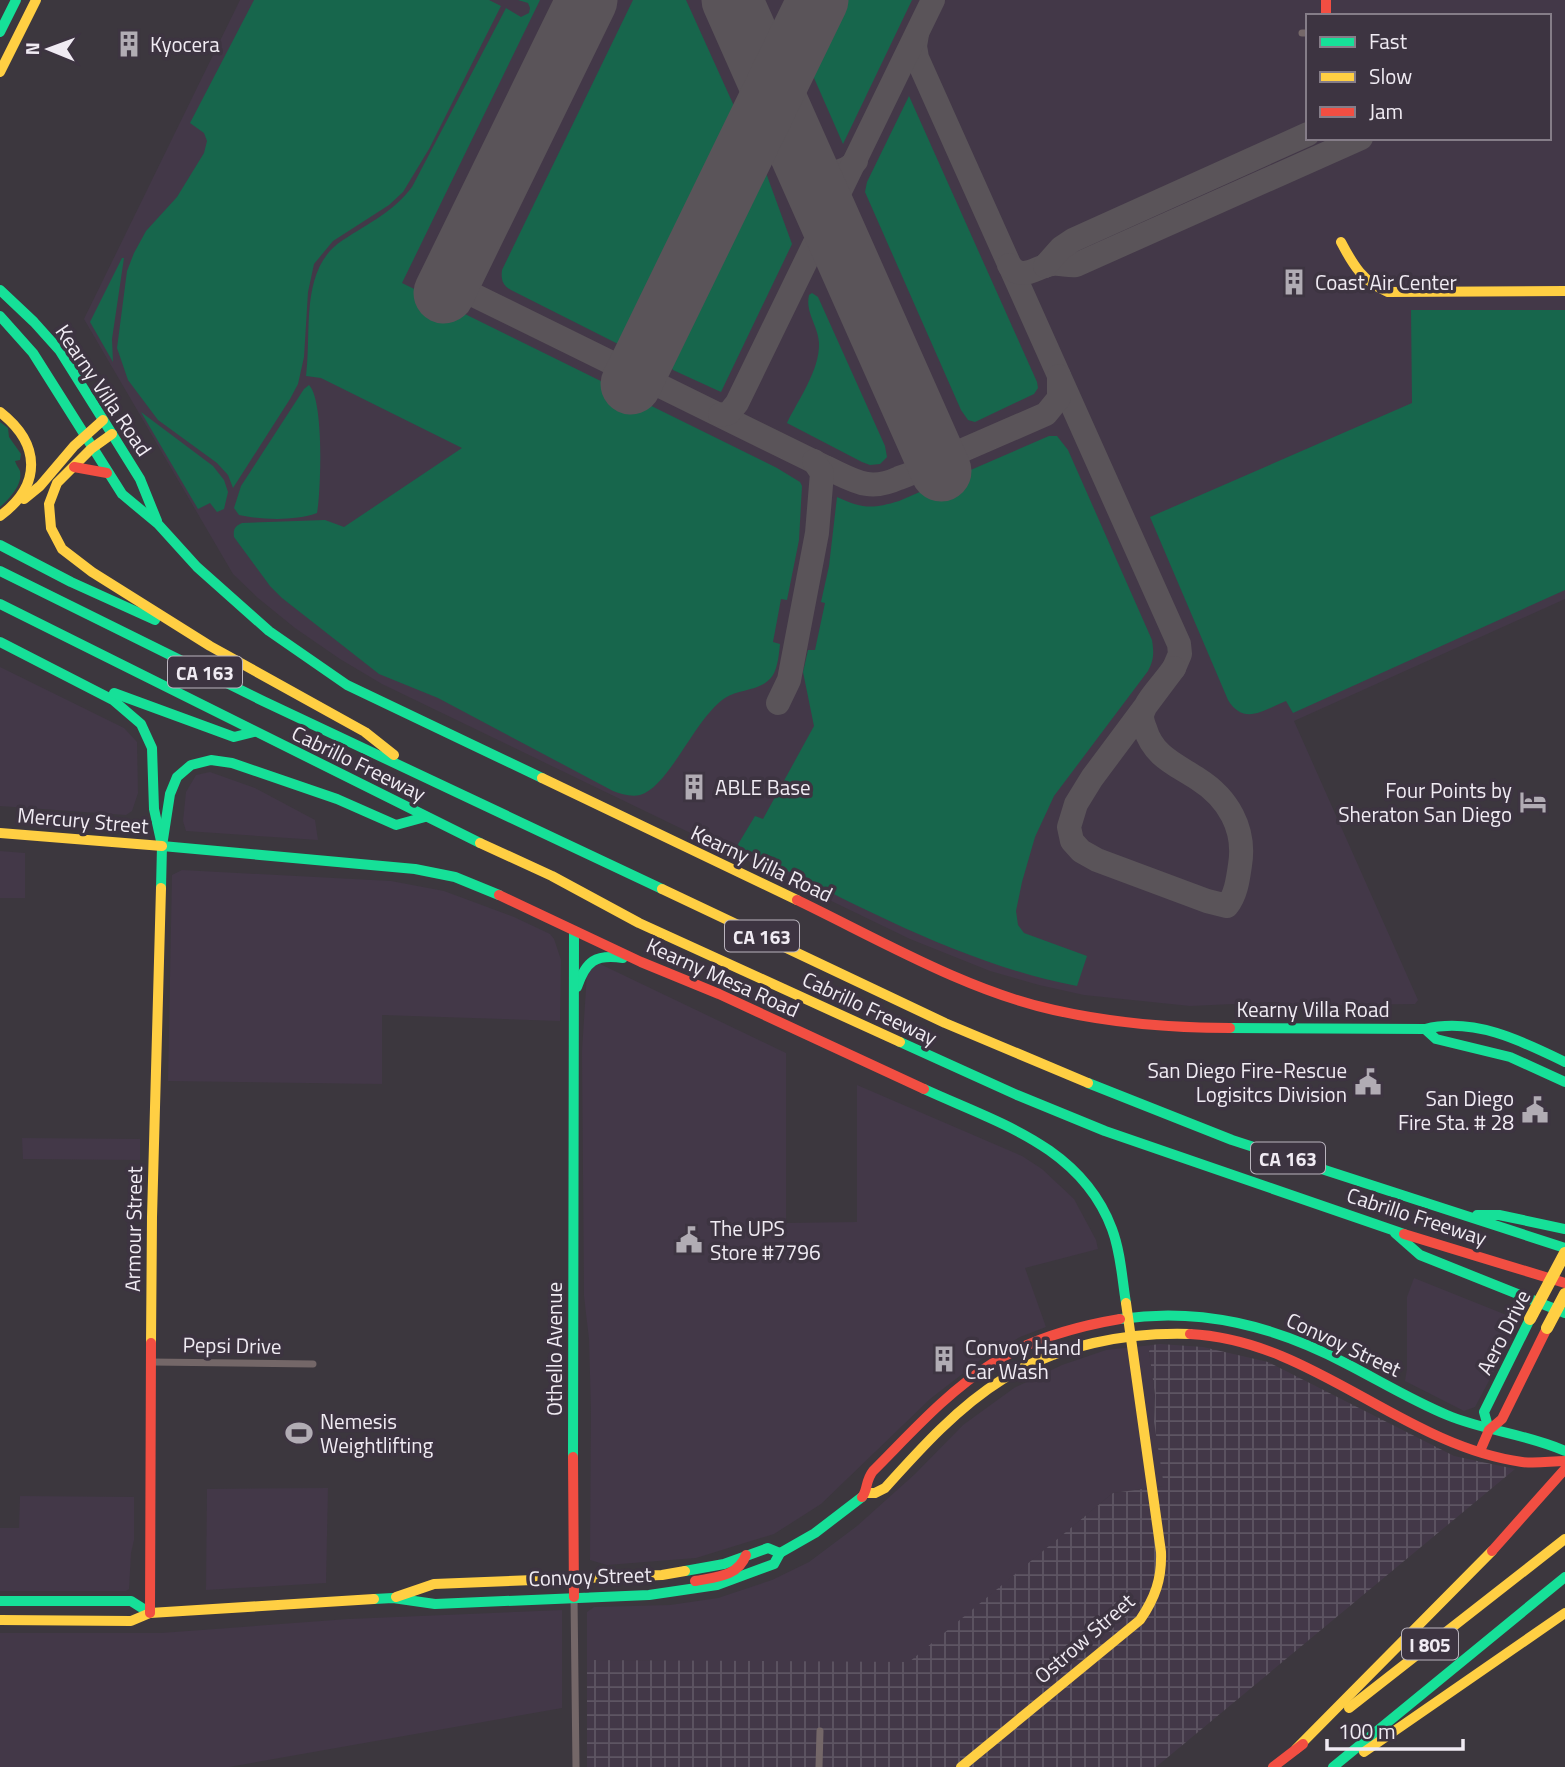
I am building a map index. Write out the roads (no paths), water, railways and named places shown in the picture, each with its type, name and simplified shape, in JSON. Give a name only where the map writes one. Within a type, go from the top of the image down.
[{"type":"main road","points":[[0,32],[16,0]]},
{"type":"main road","points":[[0,72],[36,0]]},
{"type":"main road","points":[[1341,242],[1357,274],[1365,282],[1388,292],[1565,291]]},
{"type":"main road","name":"Kearny Villa Road","points":[[0,290],[51,339],[140,479],[158,524]]},
{"type":"main road","name":"Kearny Villa Road","points":[[0,316],[33,353],[122,494],[158,524],[197,567],[269,631],[347,685],[968,982],[1053,1010],[1142,1025],[1425,1030],[1439,1024],[1516,1038],[1565,1062]]},
{"type":"main road","points":[[0,412],[18,427],[30,450],[30,478],[20,502]]},
{"type":"main road","points":[[0,516],[40,486],[74,446],[103,420]]},
{"type":"main road","points":[[112,434],[92,449],[57,483],[49,505],[51,527],[62,549],[92,572],[211,646],[365,732],[411,769]]},
{"type":"main road","points":[[74,467],[107,473]]},
{"type":"main road","points":[[0,545],[71,582],[211,646]]},
{"type":"main road","name":"Cabrillo Freeway","points":[[0,571],[263,701],[945,1023],[1116,1095],[1232,1140],[1462,1214],[1565,1251]]},
{"type":"main road","name":"Cabrillo Freeway","points":[[0,604],[425,817],[552,876],[639,923],[1017,1095],[1105,1131],[1391,1230],[1565,1283]]},
{"type":"main road","points":[[0,642],[121,705],[148,733],[154,751],[154,808],[162,846]]},
{"type":"main road","points":[[45,664],[118,695],[234,737],[254,732]]},
{"type":"main road","points":[[162,846],[170,794],[177,777],[191,765],[211,760],[232,763],[337,799],[396,825],[425,817]]},
{"type":"main road","name":"Mercury Street","points":[[0,833],[162,846]]},
{"type":"main road","name":"Kearny Mesa Road","points":[[162,846],[431,872],[455,877],[640,962],[719,994],[1039,1142],[1069,1164],[1098,1200],[1116,1243],[1132,1335]]},
{"type":"main road","name":"Armour Street","points":[[150,1613],[151,1362],[162,846]]},
{"type":"main road","name":"Othello Avenue","points":[[574,931],[572,1011],[575,1597]]},
{"type":"main road","points":[[572,1011],[584,967],[591,961],[610,955],[640,962]]},
{"type":"main road","name":"Kearny Villa Road","points":[[1425,1030],[1436,1038],[1510,1057],[1565,1083]]},
{"type":"main road","points":[[1462,1214],[1499,1214],[1565,1229]]},
{"type":"main road","points":[[1391,1230],[1420,1255],[1565,1314]]},
{"type":"main road","name":"Aero Drive","points":[[1489,1430],[1484,1412],[1565,1251]]},
{"type":"main road","name":"Aero Drive","points":[[1479,1451],[1489,1430],[1502,1419],[1565,1294]]},
{"type":"main road","name":"Convoy Street","points":[[0,1620],[131,1622],[150,1613],[393,1598],[435,1604],[649,1595],[716,1585],[774,1564],[780,1553],[815,1534],[848,1509],[865,1493],[866,1480],[873,1471],[938,1404],[991,1364],[1063,1332],[1105,1320],[1149,1313],[1219,1318],[1283,1335],[1321,1350],[1444,1414],[1489,1430],[1552,1444],[1565,1451]]},
{"type":"main road","name":"Convoy Street","points":[[865,1493],[875,1493],[885,1488],[951,1419],[1002,1380],[1042,1360],[1069,1351],[1110,1339],[1151,1333],[1189,1333],[1216,1337],[1276,1353],[1432,1433],[1479,1451],[1533,1463],[1565,1461]]},
{"type":"main road","name":"Ostrow Street","points":[[961,1767],[1140,1620],[1155,1600],[1163,1559],[1132,1335]]},
{"type":"main road","points":[[1296,1749],[1448,1598],[1565,1469]]},
{"type":"main road","name":"I 805","points":[[1273,1767],[1565,1539]]},
{"type":"main road","name":"Convoy Street","points":[[393,1598],[434,1584],[662,1575],[724,1564],[768,1548],[780,1553]]},
{"type":"main road","points":[[682,1590],[694,1582],[738,1570],[745,1564],[746,1555]]},
{"type":"main road","name":"I 805","points":[[1333,1767],[1565,1577]]},
{"type":"main road","name":"Convoy Street","points":[[0,1601],[131,1601],[150,1613]]},
{"type":"main road","points":[[1343,1767],[1565,1613]]},
{"type":"street","name":"Pepsi Drive","points":[[151,1362],[313,1364]]},
{"type":"street","name":"Othello Avenue","points":[[575,1597],[576,1767]]},
{"type":"street","points":[[819,1767],[820,1731]]},
{"type":"place","name":"Kyocera","points":[[129,44]]},
{"type":"place","name":"Coast Air Center","points":[[1294,282]]},
{"type":"place","name":"ABLE Base","points":[[694,787]]},
{"type":"place","name":"Four Points by Sheraton San Diego","points":[[1533,802]]},
{"type":"place","name":"San Diego Fire-Rescue Logisitcs Division","points":[[1368,1082]]},
{"type":"place","name":"San Diego Fire Sta. # 28","points":[[1535,1110]]},
{"type":"place","name":"The UPS Store #7796","points":[[689,1240]]},
{"type":"place","name":"Convoy Hand Car Wash","points":[[944,1359]]},
{"type":"place","name":"Nemesis Weightlifting","points":[[299,1433]]}]
